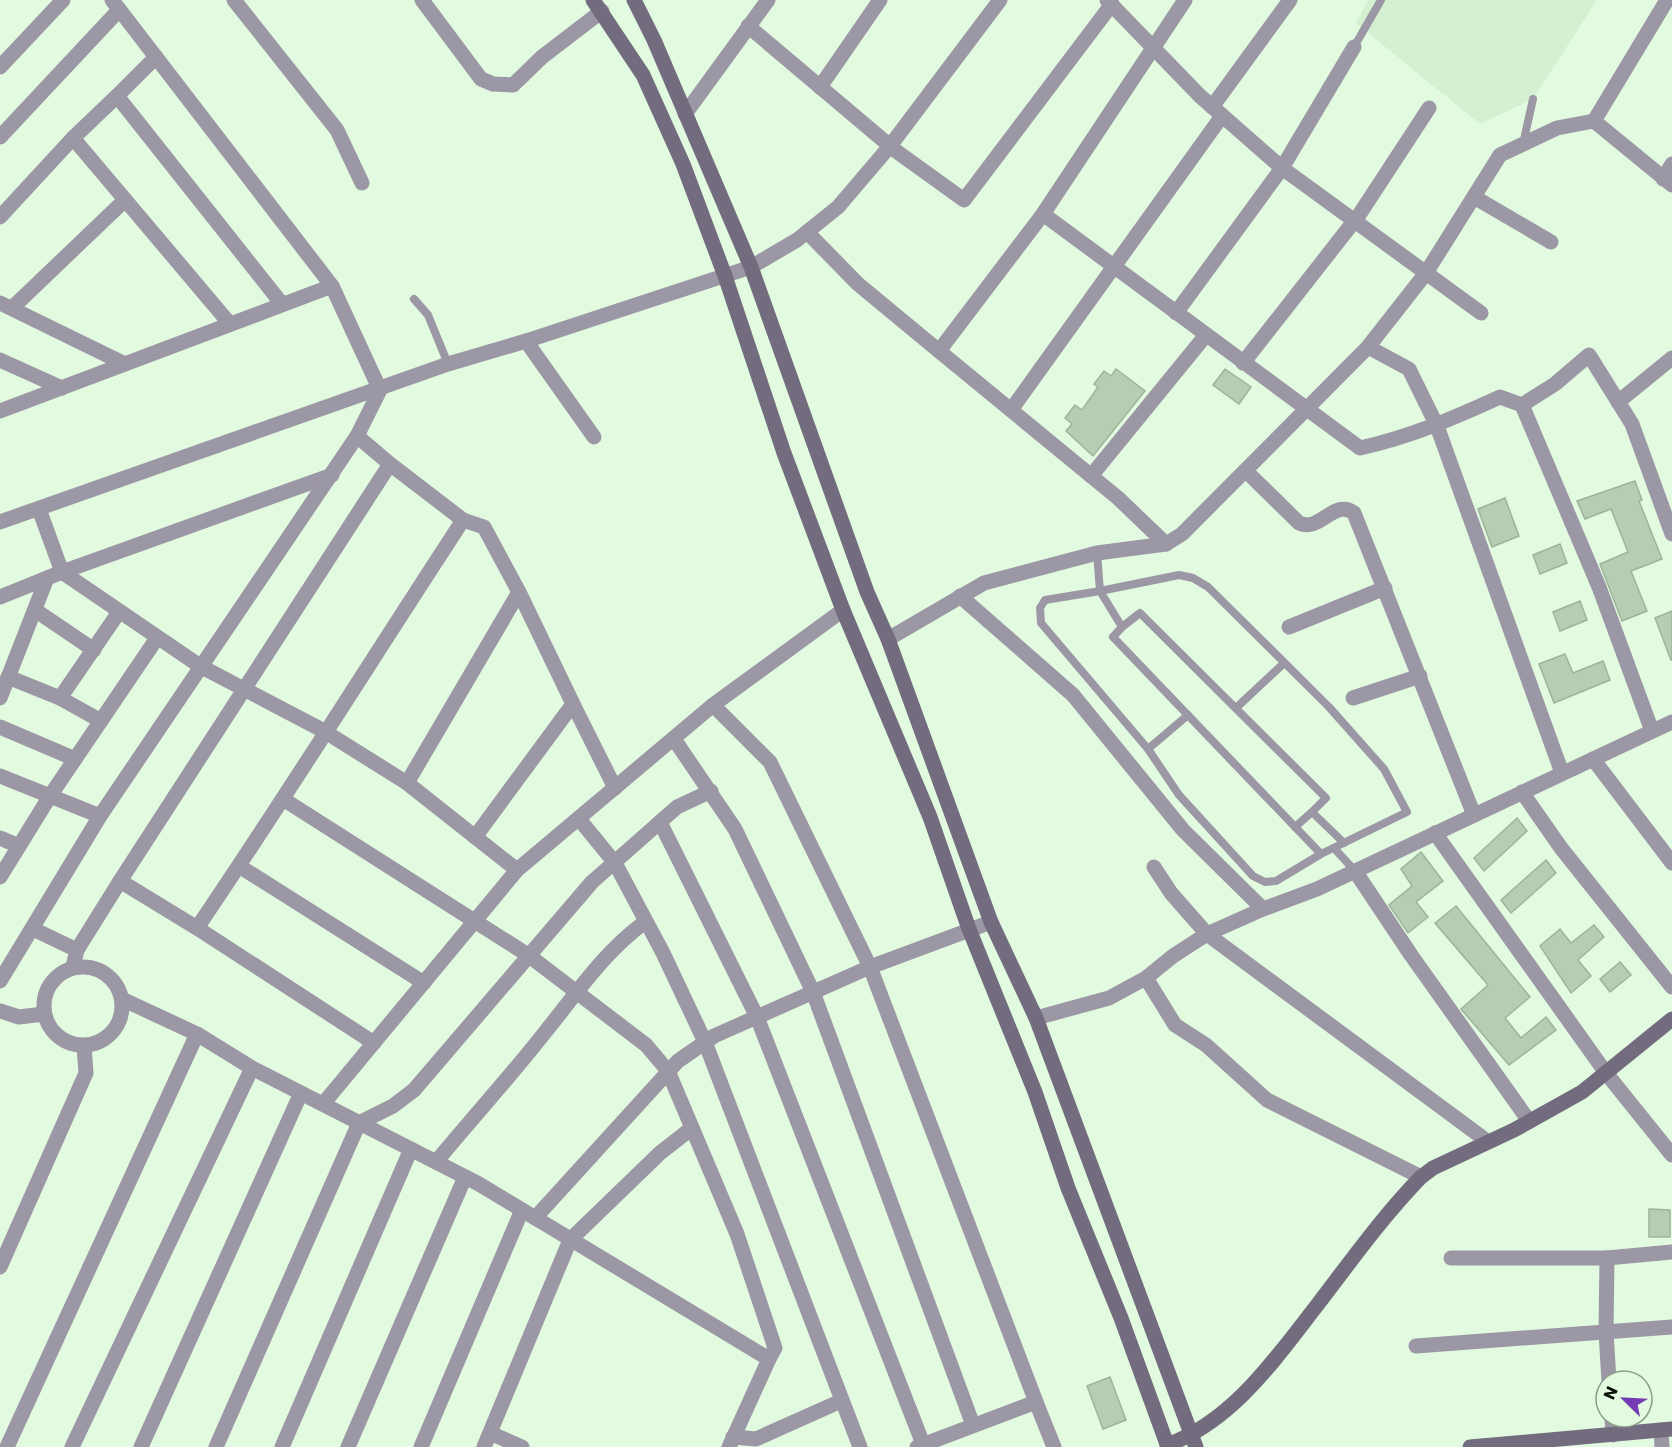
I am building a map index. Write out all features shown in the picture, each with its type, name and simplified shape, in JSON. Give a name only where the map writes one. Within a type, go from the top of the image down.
[{"type":"street","points":[[0,67],[63,0]]},
{"type":"street","points":[[234,0],[337,130],[362,183]]},
{"type":"street","points":[[422,0],[481,79],[494,84],[513,85],[598,5],[643,75],[683,164],[725,276],[784,453],[843,610],[930,817],[969,929],[1035,1092],[1068,1188],[1121,1318],[1167,1446],[1194,1441],[1262,1377],[1356,1254],[1422,1177],[1433,1168],[1582,1092],[1672,1018]]},
{"type":"street","points":[[633,0],[654,40],[751,267],[867,592],[888,639],[991,922],[1036,1018],[1194,1441]]},
{"type":"street","points":[[685,114],[768,0]]},
{"type":"street","points":[[820,87],[880,0]]},
{"type":"street","points":[[0,522],[380,390],[448,364],[526,341],[751,267],[807,232],[838,207],[890,146],[1000,0]]},
{"type":"street","points":[[939,351],[1043,214],[1155,49],[1185,0]]},
{"type":"street","points":[[1011,410],[1115,268],[1290,0]]},
{"type":"street","points":[[888,639],[984,583],[1097,553],[1166,544],[1182,534],[1368,348],[1426,273],[1500,156],[1557,128],[1594,121],[1667,0]]},
{"type":"street","points":[[748,26],[890,146],[964,200],[1109,2],[1217,111],[1281,168],[1481,312]]},
{"type":"street","points":[[0,137],[115,5],[332,286],[380,390]]},
{"type":"street","points":[[1176,313],[1281,168],[1354,47]]},
{"type":"street","points":[[0,217],[73,138],[156,57]]},
{"type":"street","points":[[117,96],[282,304]]},
{"type":"street","points":[[1243,363],[1355,221],[1429,108]]},
{"type":"street","points":[[1594,121],[1668,182],[1672,164]]},
{"type":"street","points":[[73,138],[230,324]]},
{"type":"street","points":[[1474,196],[1551,242]]},
{"type":"street","points":[[125,200],[6,305],[125,364]]},
{"type":"street","points":[[1043,214],[1360,448],[1392,441],[1437,426],[1500,397],[1522,405],[1599,587],[1652,731]]},
{"type":"street","points":[[807,232],[858,284],[1091,476],[1166,544]]},
{"type":"street","points":[[0,411],[332,286]]},
{"type":"street","points":[[1091,476],[1206,335]]},
{"type":"street","points":[[526,341],[594,437]]},
{"type":"street","points":[[1368,348],[1409,369],[1437,426],[1562,773]]},
{"type":"street","points":[[1522,405],[1555,384],[1589,355],[1632,424],[1672,534]]},
{"type":"street","points":[[1618,402],[1672,358]]},
{"type":"street","points":[[0,360],[62,388]]},
{"type":"street","points":[[0,981],[100,816],[332,475],[357,436],[380,390]]},
{"type":"street","points":[[357,436],[463,520],[484,527],[519,592],[615,788]]},
{"type":"street","points":[[73,967],[77,950],[120,881],[390,464]]},
{"type":"street","points":[[1246,471],[1299,523],[1305,526],[1341,508],[1347,508],[1354,513],[1474,815]]},
{"type":"street","points":[[0,597],[54,575],[332,475]]},
{"type":"street","points":[[0,698],[35,610],[54,575],[39,509]]},
{"type":"street","points":[[197,928],[283,800],[324,732],[463,520]]},
{"type":"street","points":[[54,575],[119,612],[200,666],[324,732],[407,783],[517,870]]},
{"type":"street","points":[[1289,627],[1385,588]]},
{"type":"street","points":[[407,783],[519,592]]},
{"type":"street","points":[[960,596],[1073,695],[1183,830],[1263,909]]},
{"type":"street","points":[[35,610],[94,650]]},
{"type":"street","points":[[324,1104],[517,870],[713,705],[843,610]]},
{"type":"street","points":[[60,698],[119,612]]},
{"type":"street","points":[[0,878],[50,796],[157,638]]},
{"type":"street","points":[[1353,698],[1420,676]]},
{"type":"street","points":[[8,677],[60,698],[101,721]]},
{"type":"street","points":[[476,837],[573,704]]},
{"type":"street","points":[[713,705],[770,762],[870,967],[1054,1447]]},
{"type":"street","points":[[1036,1018],[1108,998],[1146,978],[1173,956],[1207,934],[1355,871],[1672,722]]},
{"type":"street","points":[[0,727],[75,759]]},
{"type":"street","points":[[674,740],[735,829],[813,992],[972,1425]]},
{"type":"street","points":[[1593,759],[1672,863]]},
{"type":"street","points":[[0,776],[100,816]]},
{"type":"street","points":[[216,1447],[359,1123],[393,1106],[414,1090],[592,882],[677,807],[711,791]]},
{"type":"street","points":[[1522,792],[1561,848],[1672,987]]},
{"type":"street","points":[[283,800],[528,955],[646,1045],[668,1071],[737,1234],[775,1348],[731,1442]]},
{"type":"street","points":[[579,819],[615,863],[705,1042],[860,1447]]},
{"type":"street","points":[[660,822],[757,1017],[920,1446],[1036,1402]]},
{"type":"street","points":[[1435,833],[1606,1073],[1672,1155]]},
{"type":"street","points":[[0,837],[19,846]]},
{"type":"street","points":[[239,866],[424,983]]},
{"type":"street","points":[[1154,867],[1171,893],[1207,934],[1487,1141]]},
{"type":"street","points":[[1355,871],[1411,955],[1529,1121]]},
{"type":"street","points":[[120,881],[197,928],[374,1044]]},
{"type":"street","points":[[436,1162],[548,1030],[575,992],[625,937],[645,922]]},
{"type":"street","points":[[421,1447],[529,1214],[678,1061],[705,1042],[813,992],[870,967],[991,922]]},
{"type":"street","points":[[33,929],[77,950]]},
{"type":"street","points":[[73,967],[93,968],[105,973],[115,982],[122,999],[119,1020],[113,1031],[103,1039],[84,1046],[66,1042],[56,1035],[44,1014],[43,1000],[48,987],[56,976],[73,967]]},
{"type":"street","points":[[1146,978],[1175,1026],[1206,1045],[1267,1100],[1422,1177]]},
{"type":"street","points":[[122,999],[197,1034],[252,1068],[465,1177],[769,1359]]},
{"type":"street","points":[[0,1011],[19,1017],[44,1014]]},
{"type":"street","points":[[7,1447],[197,1034]]},
{"type":"street","points":[[0,1267],[86,1073],[84,1046]]},
{"type":"street","points":[[72,1447],[252,1068]]},
{"type":"street","points":[[141,1447],[301,1093]]},
{"type":"street","points":[[522,1447],[487,1440],[570,1240],[660,1153],[692,1128]]},
{"type":"street","points":[[282,1447],[411,1149]]},
{"type":"street","points":[[348,1447],[465,1177]]},
{"type":"street","points":[[1451,1258],[1608,1258],[1672,1252]]},
{"type":"street","points":[[1608,1258],[1606,1332],[1608,1369]]},
{"type":"street","points":[[1416,1346],[1672,1327]]},
{"type":"street","points":[[731,1442],[756,1439],[841,1401]]},
{"type":"street","points":[[1613,1429],[1613,1435]]},
{"type":"street","points":[[1470,1447],[1667,1429],[1662,1447]]},
{"type":"lane","points":[[1354,47],[1382,0]]},
{"type":"lane","points":[[1523,144],[1533,99]]},
{"type":"lane","points":[[414,298],[428,315],[448,364]]},
{"type":"lane","points":[[1097,553],[1100,591],[1122,627]]},
{"type":"lane","points":[[1179,575],[1193,578],[1208,587],[1283,664],[1329,707],[1384,769],[1407,812],[1321,854],[1276,881],[1265,882],[1253,876],[1179,795],[1148,749],[1041,623],[1040,608],[1045,600],[1100,591],[1179,575]]},
{"type":"lane","points":[[1295,827],[1326,798],[1140,613],[1122,627],[1113,637],[1188,715],[1295,827],[1321,854]]},
{"type":"lane","points":[[1236,708],[1283,664]]},
{"type":"lane","points":[[1148,749],[1188,715]]},
{"type":"lane","points":[[1312,812],[1344,843]]},
{"type":"lane","points":[[1334,848],[1355,871]]},
{"type":"shaded area","points":[[1368,0],[1597,0],[1533,99],[1480,124],[1356,23]]},
{"type":"building","points":[[1116,369],[1145,391],[1093,456],[1066,431],[1072,424],[1065,418],[1075,405],[1082,410],[1098,387],[1094,384],[1104,371],[1111,376]]},
{"type":"building","points":[[1225,369],[1251,387],[1239,404],[1213,385]]},
{"type":"building","points":[[1635,481],[1642,500],[1639,501],[1662,559],[1631,571],[1647,611],[1622,621],[1600,564],[1628,552],[1611,509],[1585,519],[1577,501]]},
{"type":"building","points":[[1505,498],[1519,536],[1492,547],[1478,509]]},
{"type":"building","points":[[1560,544],[1567,563],[1540,574],[1533,555]]},
{"type":"building","points":[[1580,601],[1587,620],[1560,631],[1553,612]]},
{"type":"building","points":[[1672,611],[1672,660],[1671,660],[1655,618]]},
{"type":"building","points":[[1565,654],[1573,673],[1603,661],[1610,680],[1554,703],[1539,664]]},
{"type":"building","points":[[1517,818],[1527,831],[1484,871],[1474,858]]},
{"type":"building","points":[[1421,852],[1443,881],[1416,902],[1428,917],[1408,933],[1389,905],[1412,886],[1401,869]]},
{"type":"building","points":[[1546,860],[1556,873],[1511,913],[1501,900]]},
{"type":"building","points":[[1456,906],[1530,997],[1505,1018],[1521,1038],[1546,1017],[1556,1030],[1509,1065],[1461,1009],[1488,985],[1435,923]]},
{"type":"building","points":[[1594,925],[1604,937],[1578,960],[1591,976],[1571,993],[1540,946],[1560,929],[1571,943]]},
{"type":"building","points":[[1620,962],[1631,975],[1610,992],[1600,979]]},
{"type":"building","points":[[1649,1209],[1670,1210],[1670,1237],[1649,1237]]},
{"type":"building","points":[[1110,1377],[1126,1420],[1103,1429],[1087,1386]]}]
